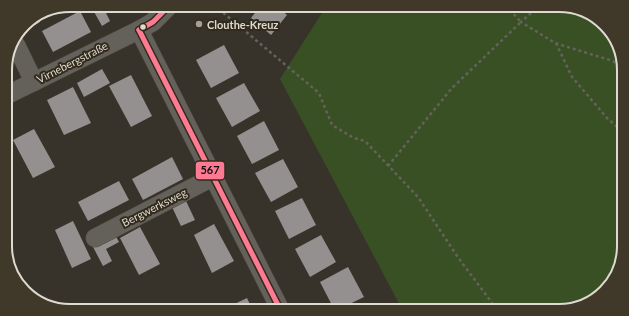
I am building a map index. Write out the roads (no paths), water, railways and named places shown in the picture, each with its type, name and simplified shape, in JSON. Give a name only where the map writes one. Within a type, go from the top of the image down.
[{"type":"street","name":"Virnebergstraße","points":[[12,93],[139,30],[153,22],[163,12]]},
{"type":"street","points":[[139,30],[277,304]]},
{"type":"street","points":[[17,47],[34,82]]},
{"type":"street","name":"Bergwerksweg","points":[[95,238],[214,177]]},
{"type":"place","name":"Clouthe-Kreuz","points":[[199,24]]}]
